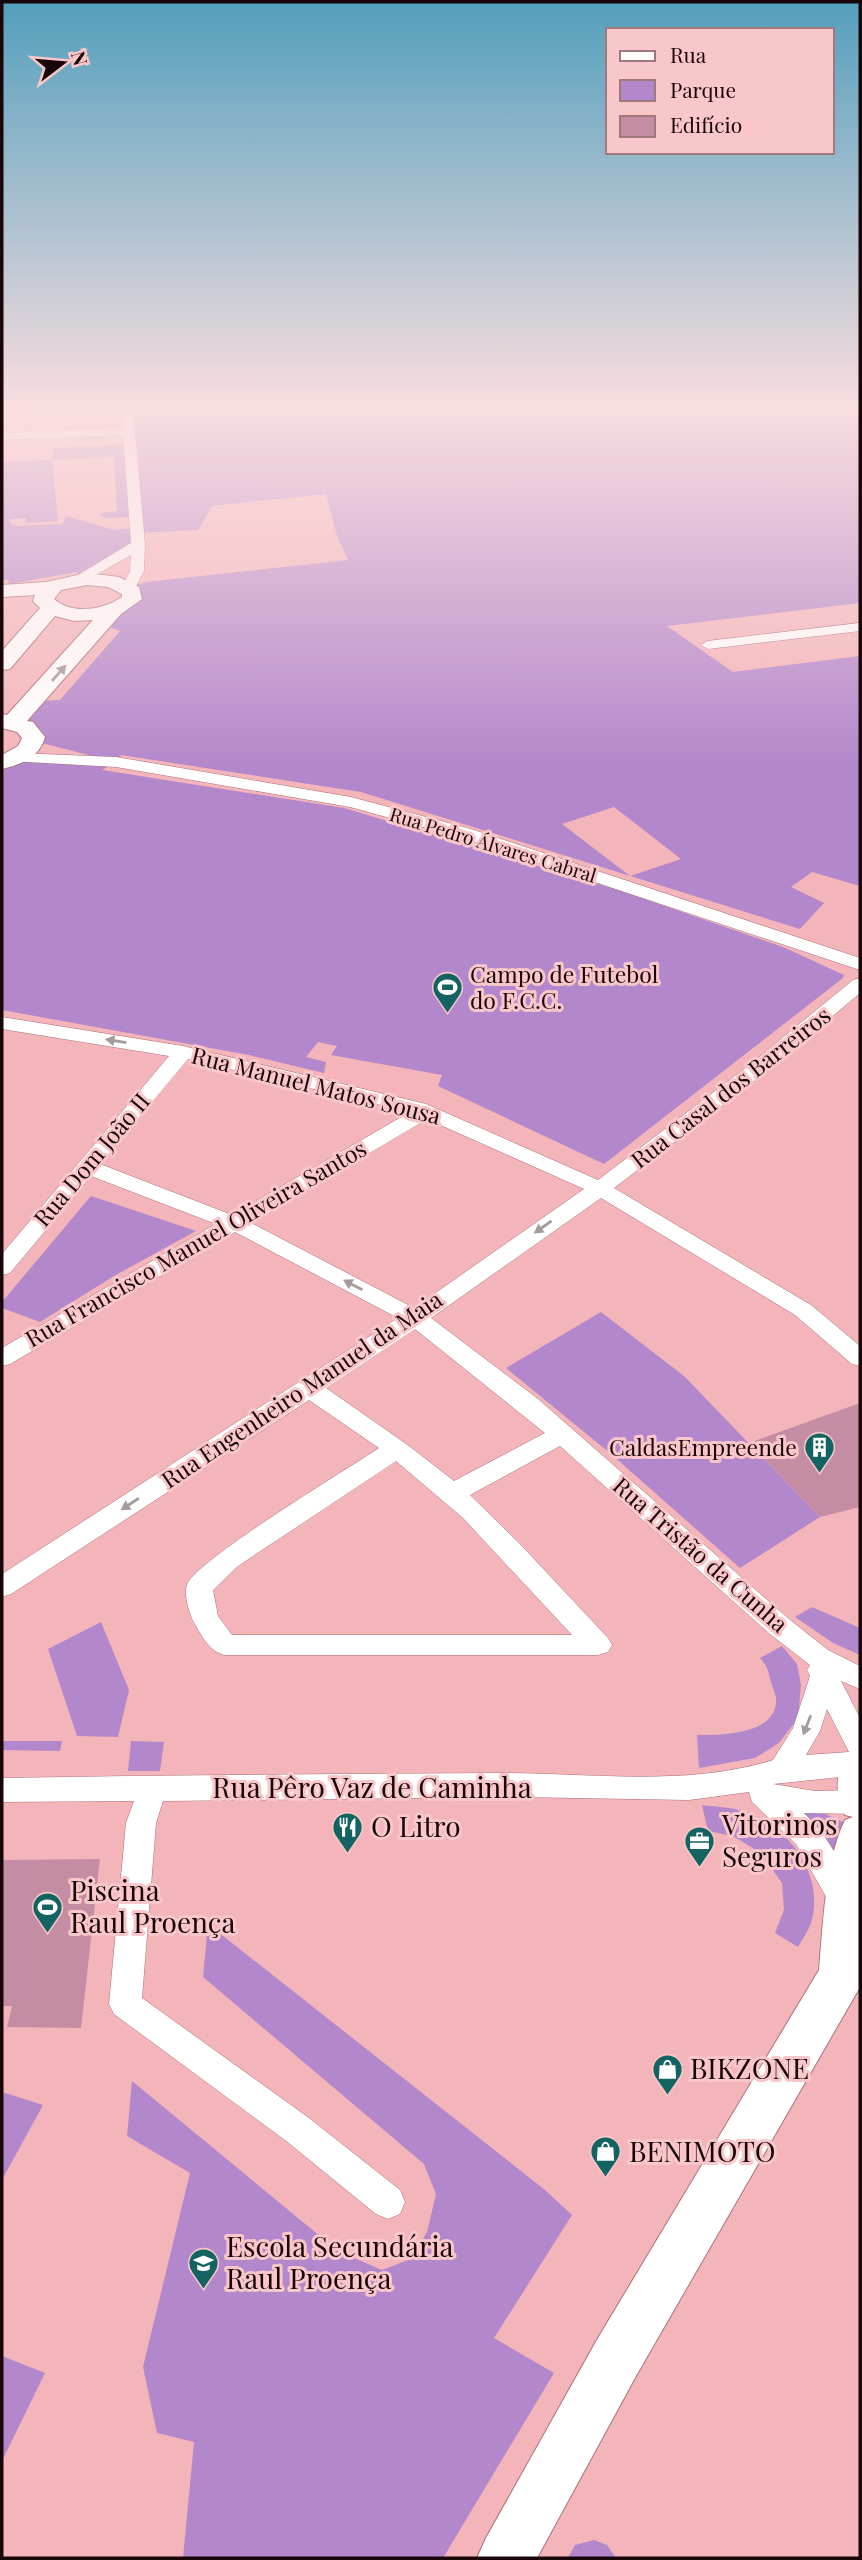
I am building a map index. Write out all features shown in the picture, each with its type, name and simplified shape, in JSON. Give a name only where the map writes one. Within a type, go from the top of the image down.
[{"type":"main road","points":[[2,591],[50,601],[87,614],[114,609],[132,599],[129,587],[112,581],[75,581],[50,601],[2,664]]},
{"type":"main road","points":[[2,604],[50,601]]},
{"type":"main road","points":[[7,722],[30,706],[114,609]]},
{"type":"main road","points":[[7,722],[25,727],[32,733],[34,741],[31,747],[9,760]]},
{"type":"main road","points":[[860,1769],[860,1802]]},
{"type":"main road","points":[[506,2558],[617,2357],[851,1967],[847,1906],[860,1833]]},
{"type":"street","points":[[129,587],[136,571],[137,529]]},
{"type":"street","points":[[75,581],[138,544]]},
{"type":"street","points":[[708,645],[860,627]]},
{"type":"street","points":[[34,741],[116,762]]},
{"type":"street","points":[[9,760],[116,762]]},
{"type":"street","name":"Rua Pedro Álvares Cabral","points":[[116,762],[312,794],[453,830],[860,964]]},
{"type":"street","name":"Rua Casal dos Barreiros","points":[[599,1188],[618,1177],[860,984]]},
{"type":"street","name":"Rua Manuel Matos Sousa","points":[[2,1023],[183,1052],[428,1111],[599,1188],[803,1310],[860,1358]]},
{"type":"street","name":"Rua Dom João II","points":[[2,1268],[183,1052]]},
{"type":"street","name":"Rua Francisco Manuel Oliveira Santos","points":[[2,1357],[428,1111]]},
{"type":"street","name":"Rua Tristão da Cunha","points":[[85,1166],[234,1223],[414,1317],[490,1373],[562,1434],[821,1667]]},
{"type":"street","name":"Rua Engenheiro Manuel da Maia","points":[[2,1587],[309,1388],[599,1188]]},
{"type":"street","points":[[309,1388],[396,1448],[452,1493],[516,1555],[598,1645],[224,1644],[205,1618],[199,1587],[229,1559],[396,1448]]},
{"type":"street","points":[[452,1493],[562,1434]]},
{"type":"street","points":[[821,1667],[858,1675]]},
{"type":"street","points":[[821,1667],[860,1745]]},
{"type":"street","points":[[753,1789],[783,1769],[806,1731],[821,1667]]},
{"type":"street","points":[[783,1769],[860,1763]]},
{"type":"street","name":"Rua Pêro Vaz de Caminha","points":[[2,1790],[357,1787],[753,1789]]},
{"type":"street","points":[[753,1789],[815,1803],[860,1802]]},
{"type":"street","points":[[753,1789],[807,1835],[831,1873],[847,1906]]},
{"type":"street","points":[[152,1790],[141,1823],[125,2004],[297,2129],[388,2202]]},
{"type":"green space","points":[[2,529],[198,529],[137,533],[138,544],[80,578],[77,572],[9,584],[8,580],[2,580]]},
{"type":"green space","points":[[335,529],[860,529],[860,603],[667,626],[733,672],[860,656],[860,886],[812,872],[791,887],[824,903],[800,929],[630,876],[361,792],[121,755],[116,762],[102,770],[344,808],[622,891],[783,947],[844,975],[604,1164],[438,1086],[442,1075],[331,1055],[337,1046],[318,1042],[306,1057],[326,1062],[324,1073],[249,1055],[2,1010],[2,762],[16,758],[112,761],[34,741],[12,723],[35,701],[60,700],[120,631],[102,624],[122,606],[129,587],[147,582],[348,560]],"holes":[[[614,807],[681,859],[630,876],[562,824]]]},
{"type":"green space","points":[[91,1196],[196,1231],[114,1276],[40,1322],[2,1308],[2,1302]]},
{"type":"green space","points":[[601,1312],[684,1376],[820,1517],[740,1568],[611,1454],[506,1368]]},
{"type":"green space","points":[[812,1607],[860,1628],[860,1655],[833,1643],[795,1617]]},
{"type":"green space","points":[[101,1622],[129,1690],[118,1737],[77,1736],[48,1649]]},
{"type":"green space","points":[[782,1646],[797,1664],[801,1685],[798,1718],[779,1743],[755,1758],[699,1768],[697,1735],[744,1731],[766,1722],[773,1714],[775,1695],[765,1664],[760,1658]]},
{"type":"green space","points":[[2,1741],[62,1741],[60,1751],[2,1750]]},
{"type":"green space","points":[[131,1741],[164,1742],[160,1771],[128,1771]]},
{"type":"green space","points":[[702,1805],[738,1810],[765,1821],[779,1831],[802,1858],[813,1889],[814,1906],[811,1923],[798,1947],[775,1933],[784,1910],[782,1883],[761,1853],[733,1836],[708,1831]]},
{"type":"green space","points":[[786,1805],[821,1812],[843,1822],[837,1865]]},
{"type":"green space","points":[[208,1924],[545,2190],[572,2215],[494,2338],[554,2373],[443,2558],[183,2558],[194,2442],[157,2433],[143,2367],[190,2173],[127,2136],[132,2081],[338,2251],[382,2270],[411,2259],[427,2232],[436,2194],[424,2164],[203,1977]]},
{"type":"green space","points":[[2,2092],[43,2105],[2,2180]]},
{"type":"green space","points":[[2,2356],[45,2373],[2,2461]]},
{"type":"green space","points":[[594,2540],[607,2545],[616,2558],[568,2558],[575,2545]]},
{"type":"building","name":"CaldasEmpreende","points":[[860,1403],[860,1507],[820,1517],[749,1443]]},
{"type":"building","name":"Piscina Raul Proença","points":[[100,1859],[81,2028],[7,2027],[12,2006],[2,2006],[2,1860]]},
{"type":"place","name":"Campo de Futebol do F.C.C.","points":[[447,1015]]},
{"type":"place","name":"CaldasEmpreende","points":[[820,1475]]},
{"type":"place","name":"O Litro","points":[[348,1854]]},
{"type":"place","name":"Vitorinos Seguros","points":[[699,1868]]},
{"type":"place","name":"Piscina Raul Proença","points":[[47,1934]]},
{"type":"place","name":"BIKZONE","points":[[667,2096]]},
{"type":"place","name":"BENIMOTO","points":[[606,2179]]},
{"type":"place","name":"Escola Secundária Raul Proença","points":[[203,2290]]}]
